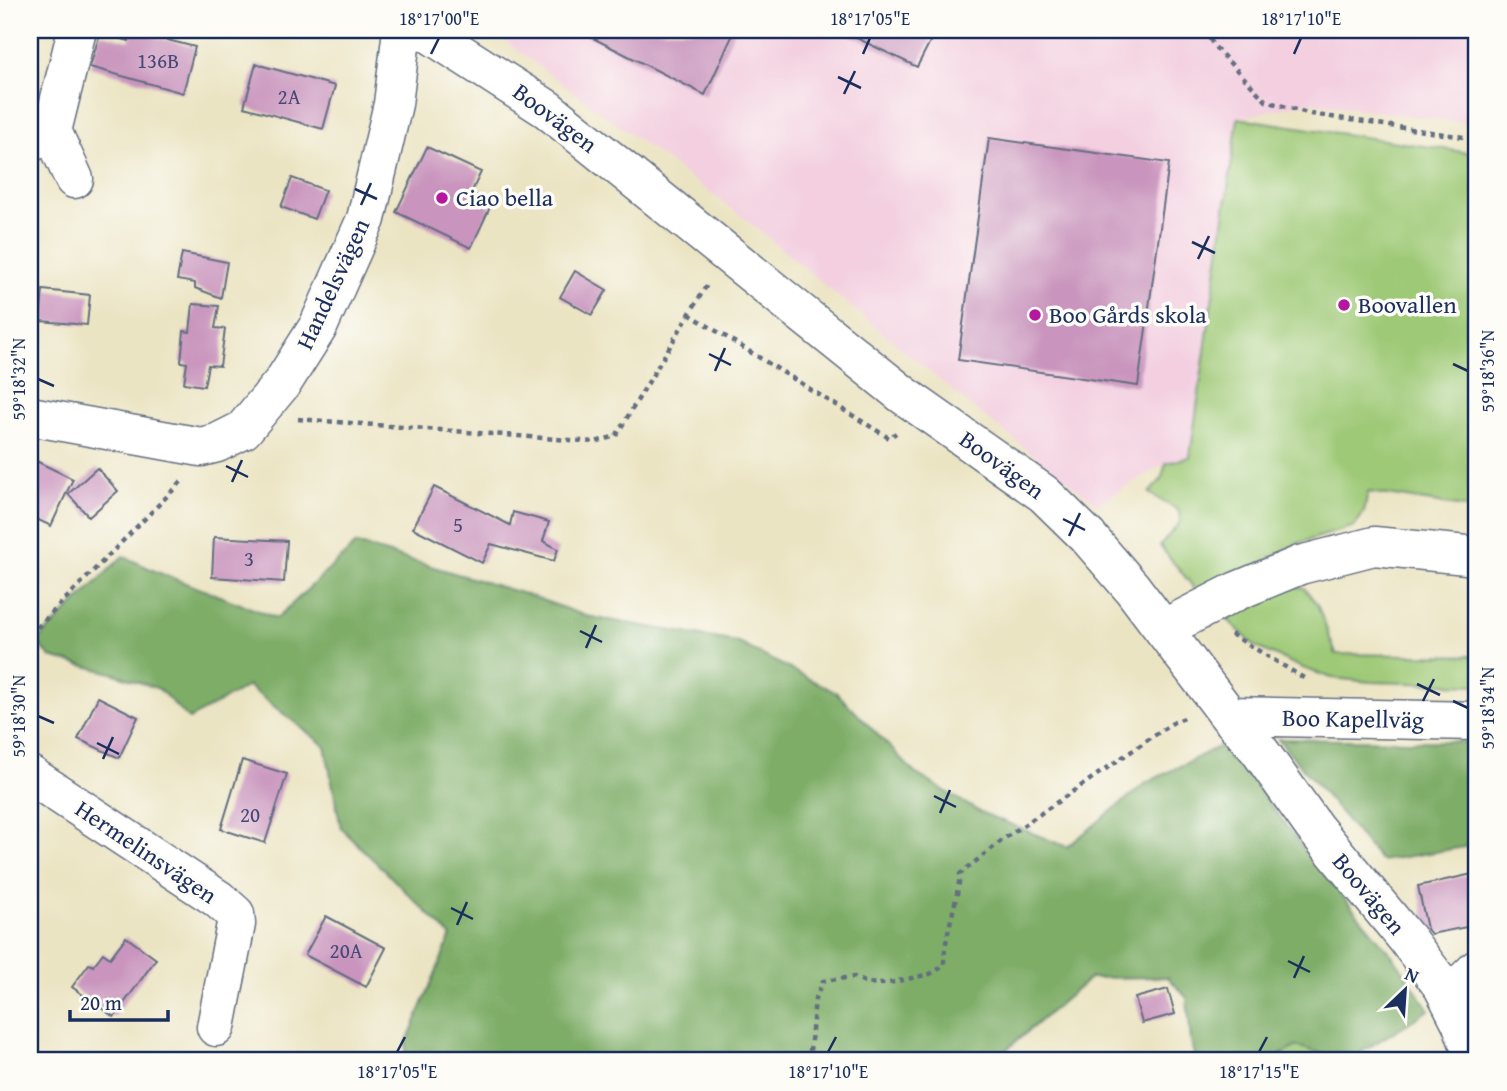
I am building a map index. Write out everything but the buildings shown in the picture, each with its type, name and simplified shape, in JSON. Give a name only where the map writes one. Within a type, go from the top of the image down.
[{"type":"street","points":[[75,179],[41,137],[77,30]]},
{"type":"street","name":"Handelsvägen","points":[[30,416],[201,447],[217,443],[243,430],[283,382],[318,327],[366,219],[393,104],[402,30]]},
{"type":"street","name":"Boovägen","points":[[424,30],[547,109],[902,394],[1044,494],[1088,537],[1229,716],[1259,750],[1314,827],[1406,938],[1449,996],[1475,1061]]},
{"type":"street","points":[[1163,629],[1198,610],[1300,565],[1374,546],[1477,556]]},
{"type":"street","name":"Boo Kapellväg","points":[[1229,716],[1477,721]]},
{"type":"street","name":"Hermelinsvägen","points":[[30,775],[218,899],[234,914],[236,924],[216,1027]]},
{"type":"street","points":[[1449,996],[1477,969]]},
{"type":"path","points":[[1205,30],[1214,46],[1266,101],[1311,114],[1477,139]]},
{"type":"path","points":[[243,430],[299,419],[595,442],[616,436],[726,252]]},
{"type":"path","points":[[30,635],[192,472]]},
{"type":"path","points":[[1198,610],[1299,677],[1317,684]]},
{"type":"path","points":[[809,1061],[815,999],[823,981],[854,977],[867,983],[886,984],[930,974],[944,966],[944,948],[956,903],[960,874],[1005,838],[1174,722],[1191,715],[1229,716]]},
{"type":"shaded area","name":"Boo Gårds skola","points":[[490,30],[1477,30],[1477,125],[1309,102],[1239,118],[1190,457],[1166,463],[1097,504],[977,411],[744,218]]},
{"type":"green space","name":"Boovallen","points":[[1238,118],[1477,154],[1477,509],[1368,492],[1364,512],[1355,526],[1299,543],[1199,594],[1160,546],[1180,522],[1179,511],[1149,493],[1161,480],[1166,463],[1190,457]]},
{"type":"green space","points":[[356,544],[525,594],[586,616],[737,642],[837,693],[915,773],[980,812],[1067,847],[1146,783],[1224,744],[1312,860],[1396,960],[1429,1010],[1347,1061],[1297,1046],[1268,1061],[1197,1061],[1191,1041],[1187,998],[1168,977],[1090,978],[993,1061],[406,1061],[406,1044],[451,936],[341,828],[325,746],[248,686],[189,719],[159,689],[112,673],[50,657],[37,641],[123,556],[157,572],[277,618]]},
{"type":"green space","points":[[1292,586],[1304,588],[1317,604],[1336,654],[1477,656],[1477,685],[1370,682],[1332,678],[1256,647],[1225,617]]},
{"type":"green space","points":[[1278,739],[1477,742],[1477,845],[1381,861]]},
{"type":"green space","points":[[1297,1046],[1346,1061],[1268,1061]]},
{"type":"place","name":"Ciao bella","points":[[442,198]]},
{"type":"place","name":"Boovallen","points":[[1344,305]]},
{"type":"place","name":"Boo Gårds skola","points":[[1035,315]]}]
